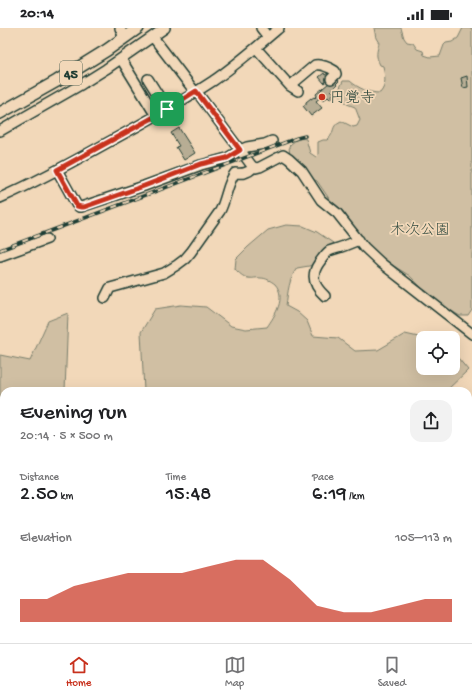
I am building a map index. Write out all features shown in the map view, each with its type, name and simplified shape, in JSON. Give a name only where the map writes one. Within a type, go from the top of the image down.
[{"type":"main road","name":"45","points":[[0,113],[57,81],[107,50],[122,33],[138,28]]},
{"type":"street","points":[[0,131],[82,84],[165,28]]},
{"type":"street","points":[[261,28],[268,37]]},
{"type":"street","points":[[0,198],[57,170],[156,116],[196,92],[256,48],[279,28]]},
{"type":"street","points":[[153,37],[254,167]]},
{"type":"street","points":[[256,48],[290,86],[298,91]]},
{"type":"street","points":[[121,59],[156,116]]},
{"type":"street","points":[[290,86],[315,65],[331,68],[335,71],[336,74],[331,80]]},
{"type":"street","points":[[148,78],[167,109]]},
{"type":"street","points":[[57,170],[76,204],[81,207],[144,186],[201,164],[227,158],[240,150],[251,146],[265,144],[272,141]]},
{"type":"street","points":[[105,298],[110,288],[164,273],[185,259],[204,235],[220,211],[224,204],[231,179],[235,173],[243,174],[250,171],[254,167],[258,168],[281,156],[285,156],[302,171],[321,200],[337,213],[358,240],[381,263],[472,334]]},
{"type":"street","points":[[0,256],[47,239]]},
{"type":"street","points":[[325,296],[315,284],[315,268],[330,251],[358,240]]},
{"type":"green space","name":"木次公園","points":[[374,28],[401,28],[407,42],[413,43],[417,49],[423,51],[424,55],[430,57],[440,56],[444,45],[458,38],[463,28],[472,28],[472,310],[468,316],[460,316],[448,309],[431,297],[410,276],[376,255],[350,226],[346,215],[330,200],[317,181],[312,179],[290,158],[289,146],[297,140],[306,139],[310,153],[316,157],[318,155],[318,142],[327,140],[330,137],[335,125],[341,121],[353,127],[357,126],[360,120],[355,107],[347,104],[338,92],[343,81],[350,81],[360,88],[372,92],[380,93],[384,87],[385,80],[383,66],[380,65],[377,59],[379,43],[376,38]]},
{"type":"green space","points":[[286,225],[303,226],[317,232],[336,245],[328,259],[309,266],[297,268],[292,276],[289,286],[286,306],[297,312],[307,321],[313,336],[338,338],[355,351],[378,350],[405,334],[416,336],[416,375],[460,375],[460,360],[468,370],[450,387],[144,387],[141,332],[155,309],[181,305],[206,307],[231,326],[246,329],[267,327],[276,312],[280,301],[280,295],[275,284],[267,279],[244,277],[235,269],[236,259],[268,230]]},
{"type":"green space","points":[[68,313],[65,387],[0,387],[0,355],[30,361],[48,321]]},
{"type":"building","points":[[324,73],[325,75],[328,73],[330,76],[324,83],[319,77]]},
{"type":"building","points":[[467,76],[468,87],[463,88],[461,78]]},
{"type":"building","name":"円覚寺","points":[[336,77],[339,81],[331,90],[334,93],[332,95],[333,97],[330,99],[328,97],[323,100],[321,97],[316,101],[322,108],[311,116],[303,106],[311,98],[315,98],[317,96],[316,94]]},
{"type":"building","points":[[179,128],[195,153],[184,160],[176,147],[179,146],[171,133]]},
{"type":"railway","points":[[0,250],[305,136]]},
{"type":"place","name":"円覚寺","points":[[322,97]]},
{"type":"route","points":[[196,91],[240,150],[227,158],[201,164],[84,207],[77,206],[57,170],[141,125],[167,109],[196,91]]}]
